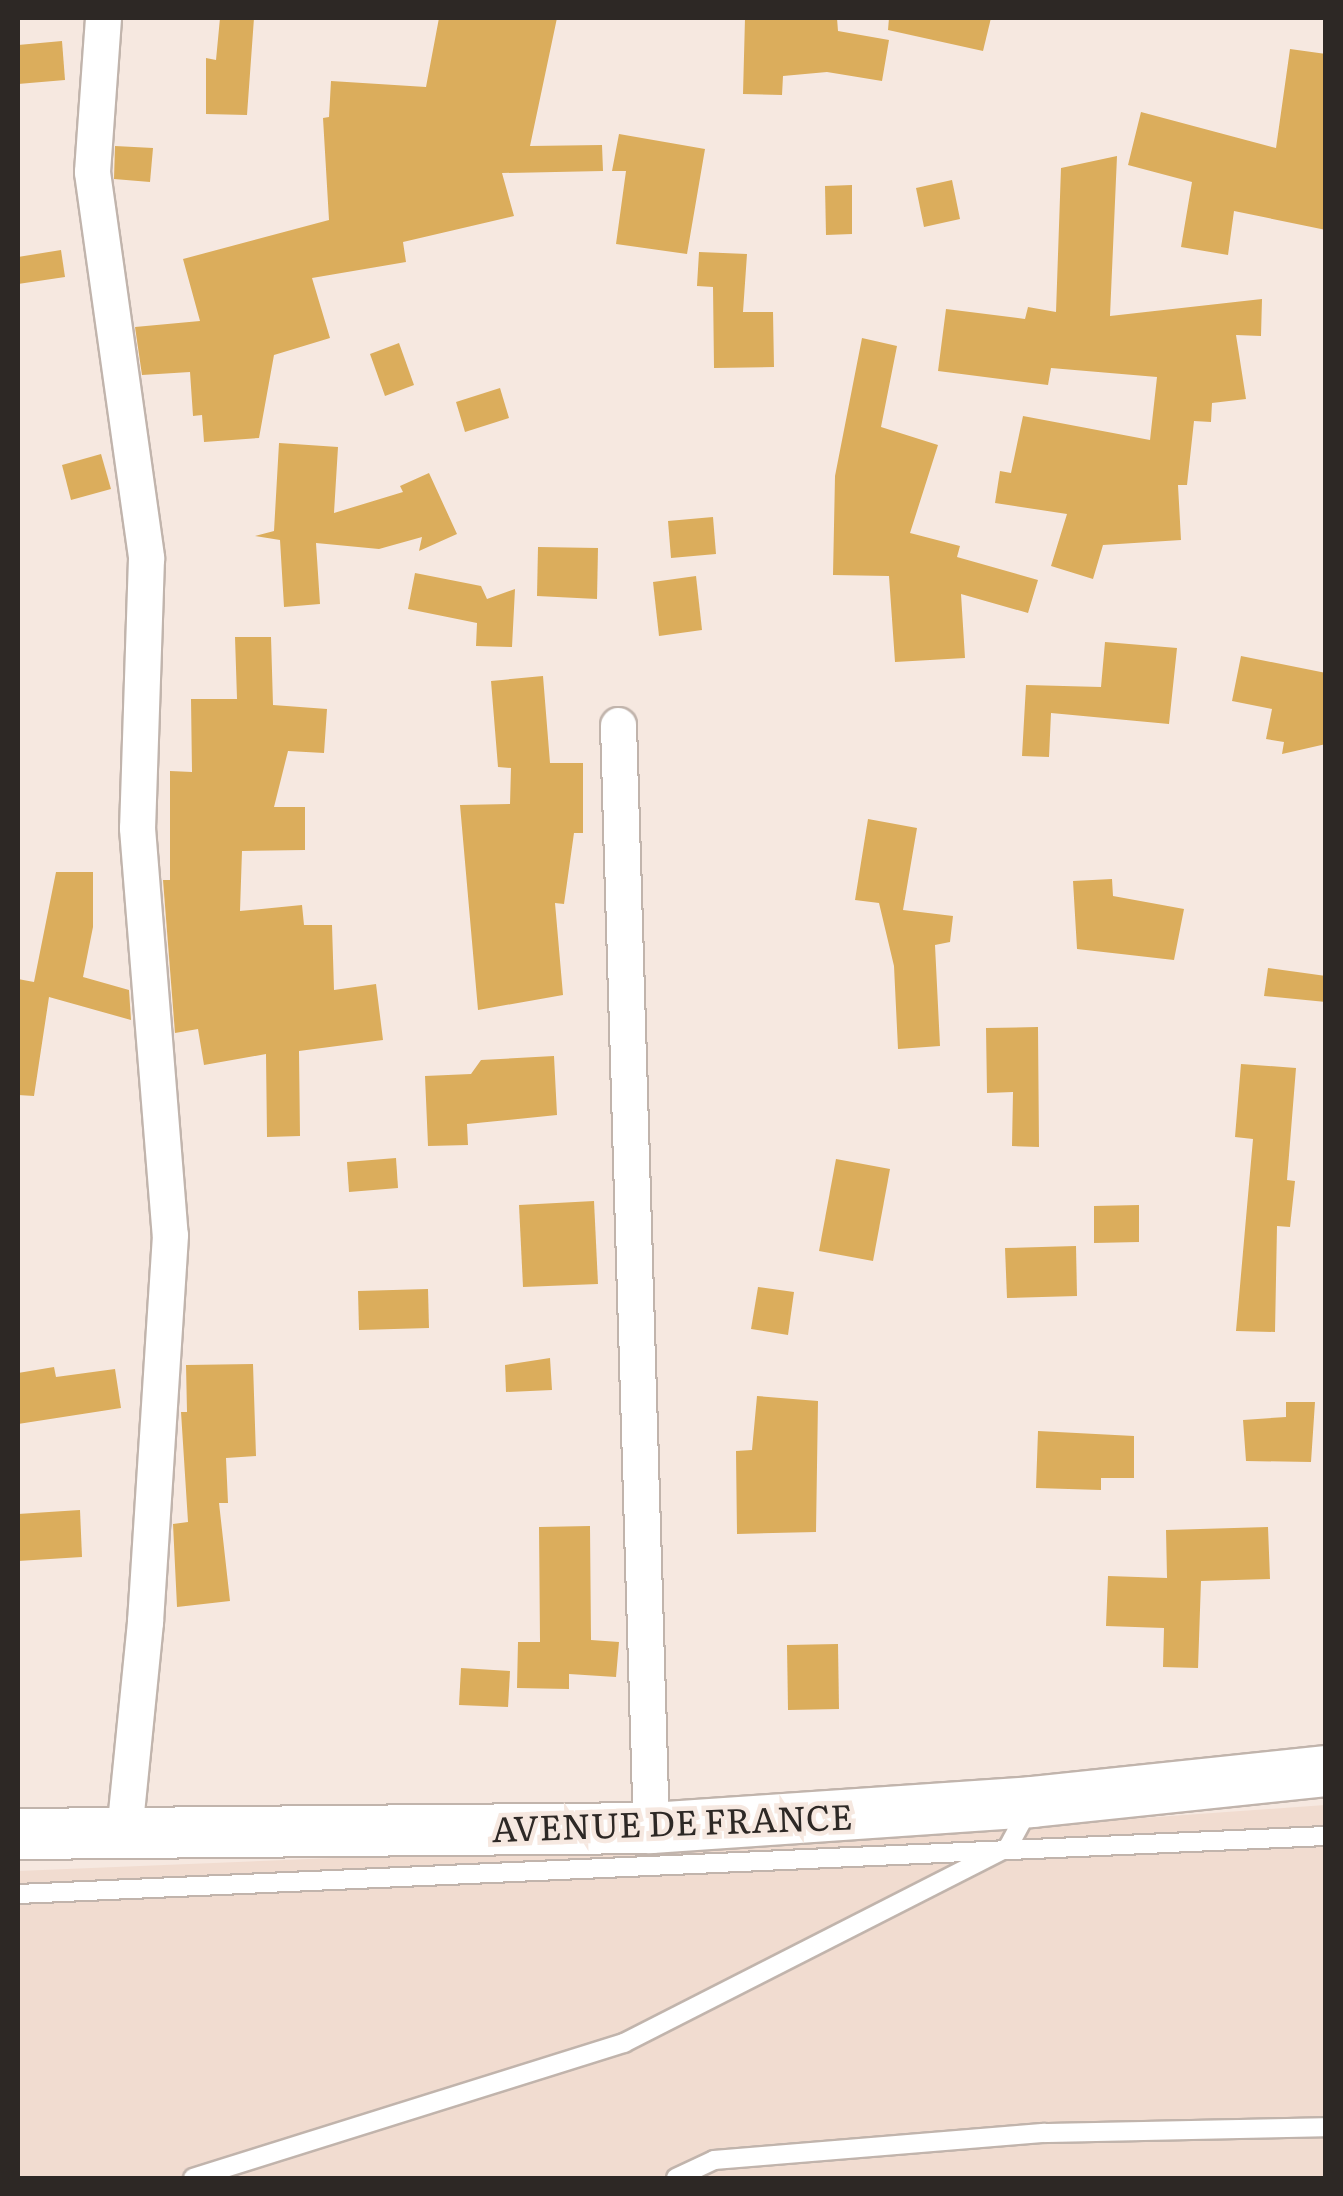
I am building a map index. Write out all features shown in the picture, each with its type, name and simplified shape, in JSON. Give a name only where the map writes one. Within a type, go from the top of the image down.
[{"type":"street","points":[[104,18],[92,172],[146,558],[137,828],[170,1235],[145,1622],[124,1832]]},
{"type":"street","points":[[618,725],[651,1828]]},
{"type":"street","name":"AVENUE DE FRANCE","points":[[18,1834],[651,1828],[1032,1802],[1326,1771]]},
{"type":"lane","points":[[193,2178],[624,2042],[1008,1847],[1032,1802]]},
{"type":"lane","points":[[18,1894],[1008,1847],[1326,1836]]},
{"type":"lane","points":[[676,2178],[714,2160],[1045,2133],[1326,2127]]},
{"type":"shaded area","points":[[1325,1805],[1325,2178],[18,2178],[18,1871],[918,1834]]},
{"type":"building","points":[[220,18],[254,18],[247,115],[206,114],[206,58],[216,60]]},
{"type":"building","points":[[439,18],[557,18],[530,146],[602,145],[603,171],[502,173],[514,216],[403,242],[406,262],[312,278],[330,338],[274,355],[259,438],[204,442],[202,415],[193,416],[190,372],[142,375],[135,327],[200,321],[183,259],[329,220],[323,118],[329,117],[331,81],[426,87]]},
{"type":"building","points":[[745,18],[837,18],[838,31],[889,40],[882,81],[827,72],[783,76],[782,95],[743,94]]},
{"type":"building","points":[[889,18],[991,18],[983,51],[888,30]]},
{"type":"building","points":[[62,41],[65,80],[18,84],[18,45]]},
{"type":"building","points":[[1290,49],[1326,54],[1326,230],[1234,211],[1228,255],[1181,247],[1192,182],[1128,165],[1141,112],[1276,148]]},
{"type":"building","points":[[619,134],[705,149],[687,254],[616,244],[626,171],[612,171]]},
{"type":"building","points":[[115,146],[153,148],[150,182],[114,179]]},
{"type":"building","points":[[1117,156],[1110,316],[1262,299],[1261,336],[1236,335],[1246,399],[1212,403],[1211,422],[1194,421],[1187,485],[1178,485],[1181,540],[1103,545],[1093,579],[1051,566],[1067,514],[995,503],[1000,471],[1011,473],[1023,416],[1150,440],[1157,377],[1051,368],[1048,385],[938,371],[946,309],[1025,319],[1028,307],[1056,312],[1061,168]]},
{"type":"building","points":[[952,180],[960,219],[924,227],[916,188]]},
{"type":"building","points":[[852,185],[852,234],[826,235],[825,186]]},
{"type":"building","points":[[61,250],[65,277],[18,284],[18,257]]},
{"type":"building","points":[[699,252],[747,254],[743,312],[773,312],[774,367],[714,368],[713,287],[697,286]]},
{"type":"building","points":[[862,338],[897,346],[881,427],[938,445],[910,533],[960,546],[957,557],[1038,580],[1028,613],[961,594],[965,658],[895,662],[889,576],[833,575],[835,476]]},
{"type":"building","points":[[399,343],[414,385],[385,396],[370,354]]},
{"type":"building","points":[[500,388],[509,418],[465,432],[456,402]]},
{"type":"building","points":[[279,443],[338,447],[334,513],[403,492],[400,486],[429,473],[457,534],[419,551],[422,537],[379,549],[316,543],[320,604],[284,607],[280,540],[255,536],[274,531]]},
{"type":"building","points":[[101,454],[111,489],[71,500],[62,465]]},
{"type":"building","points":[[713,517],[716,554],[671,558],[668,521]]},
{"type":"building","points":[[538,547],[598,548],[597,599],[537,596]]},
{"type":"building","points":[[415,573],[481,586],[487,599],[515,589],[512,647],[476,646],[477,623],[408,609]]},
{"type":"building","points":[[696,576],[702,630],[659,636],[653,582]]},
{"type":"building","points":[[235,637],[271,637],[273,705],[327,709],[324,753],[288,751],[274,807],[305,807],[305,850],[242,851],[240,911],[302,905],[304,925],[332,925],[334,990],[376,984],[383,1040],[299,1051],[300,1136],[267,1137],[266,1054],[204,1065],[198,1029],[175,1033],[163,880],[170,880],[170,771],[192,772],[191,699],[237,699]]},
{"type":"building","points":[[1105,642],[1177,648],[1169,724],[1051,713],[1049,757],[1022,756],[1026,685],[1101,687]]},
{"type":"building","points":[[1241,656],[1326,673],[1326,744],[1282,754],[1284,742],[1266,739],[1272,709],[1232,701]]},
{"type":"building","points":[[543,676],[550,763],[583,763],[583,833],[574,833],[564,904],[555,903],[563,995],[478,1010],[460,805],[510,804],[511,768],[498,767],[491,681]]},
{"type":"building","points":[[868,819],[917,828],[903,910],[953,916],[950,942],[935,945],[940,1046],[898,1049],[894,966],[879,903],[855,900]]},
{"type":"building","points":[[56,872],[93,872],[93,927],[83,977],[129,990],[131,1020],[49,997],[34,1096],[18,1095],[18,979],[34,982]]},
{"type":"building","points":[[1112,879],[1113,896],[1184,909],[1174,960],[1077,949],[1073,881]]},
{"type":"building","points":[[1268,968],[1326,976],[1326,1002],[1264,996]]},
{"type":"building","points":[[1038,1027],[1039,1147],[1012,1146],[1013,1092],[987,1093],[986,1028]]},
{"type":"building","points":[[554,1056],[557,1115],[467,1124],[468,1145],[428,1146],[425,1076],[471,1074],[481,1060]]},
{"type":"building","points":[[1241,1064],[1296,1068],[1287,1180],[1295,1181],[1290,1227],[1277,1226],[1275,1332],[1236,1331],[1253,1139],[1235,1137]]},
{"type":"building","points":[[396,1158],[398,1188],[349,1192],[347,1162]]},
{"type":"building","points":[[836,1159],[890,1169],[873,1261],[819,1251]]},
{"type":"building","points":[[594,1201],[598,1284],[523,1287],[519,1205]]},
{"type":"building","points":[[1139,1205],[1139,1242],[1094,1243],[1094,1206]]},
{"type":"building","points":[[1076,1246],[1077,1296],[1007,1298],[1005,1248]]},
{"type":"building","points":[[758,1287],[794,1292],[788,1335],[751,1329]]},
{"type":"building","points":[[428,1289],[429,1328],[359,1330],[358,1291]]},
{"type":"building","points":[[550,1358],[552,1390],[506,1392],[505,1365]]},
{"type":"building","points":[[253,1364],[256,1456],[226,1458],[228,1503],[219,1503],[230,1601],[177,1607],[173,1524],[188,1522],[181,1412],[187,1412],[186,1365]]},
{"type":"building","points":[[54,1367],[56,1377],[115,1369],[121,1408],[18,1424],[18,1373]]},
{"type":"building","points":[[757,1396],[818,1401],[816,1532],[737,1534],[736,1451],[752,1450]]},
{"type":"building","points":[[1286,1402],[1315,1402],[1311,1462],[1246,1461],[1243,1420],[1286,1417]]},
{"type":"building","points":[[1038,1431],[1134,1436],[1134,1478],[1101,1478],[1101,1490],[1036,1488]]},
{"type":"building","points":[[80,1510],[82,1557],[18,1561],[18,1514]]},
{"type":"building","points":[[590,1526],[591,1640],[619,1642],[616,1677],[569,1674],[569,1689],[517,1688],[518,1642],[540,1642],[539,1527]]},
{"type":"building","points":[[1268,1527],[1270,1579],[1201,1581],[1198,1668],[1163,1667],[1164,1628],[1106,1626],[1108,1576],[1167,1578],[1166,1530]]},
{"type":"building","points":[[838,1644],[839,1709],[788,1710],[787,1645]]},
{"type":"building","points":[[461,1668],[510,1671],[508,1707],[459,1705]]}]
